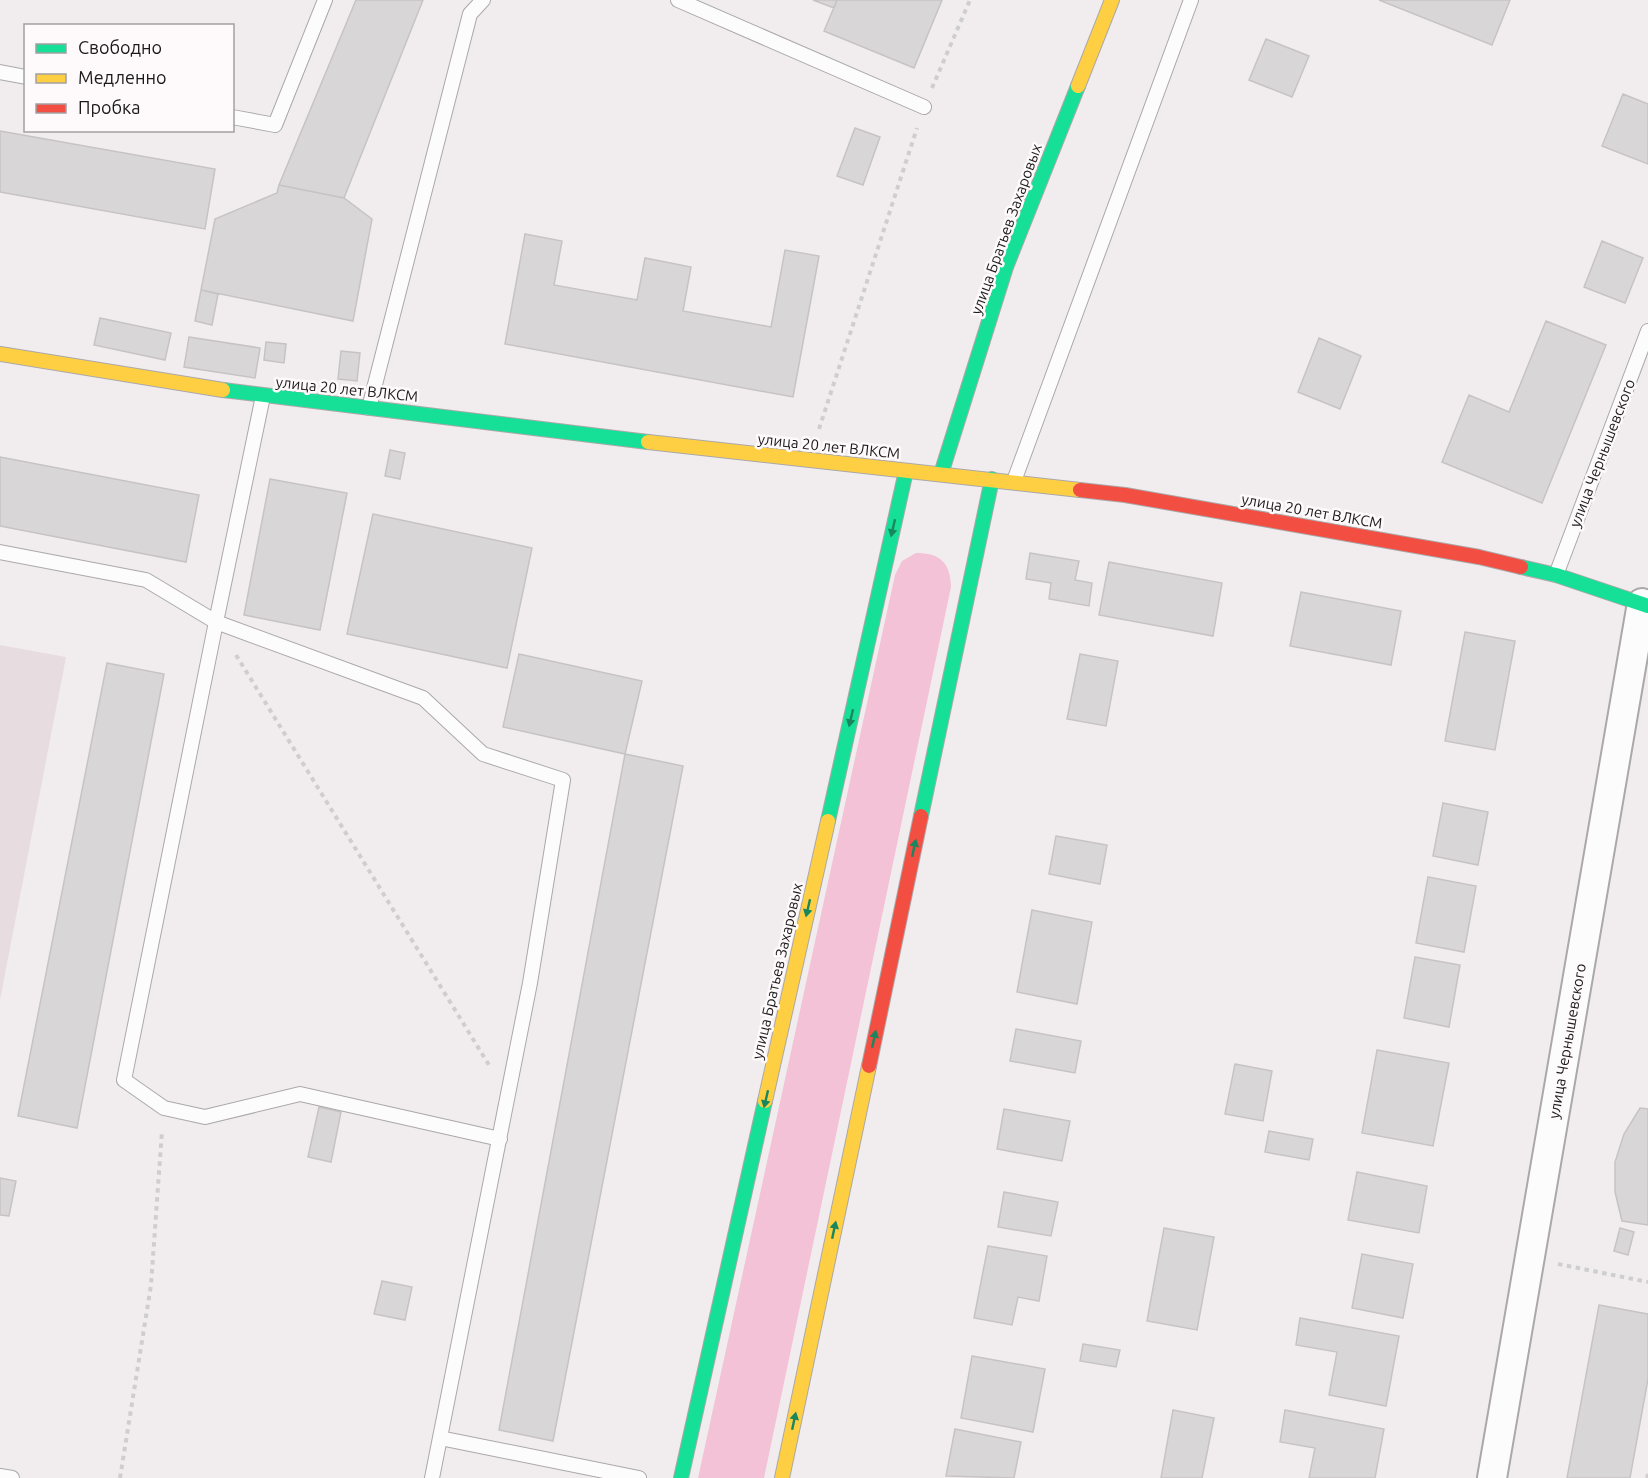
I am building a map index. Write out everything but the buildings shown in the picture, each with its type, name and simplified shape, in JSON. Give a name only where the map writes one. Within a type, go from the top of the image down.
[{"type":"main road","name":"улица Братьев Захаровых","points":[[941,474],[1006,267],[1112,0]]},
{"type":"main road","name":"улица 20 лет ВЛКСМ","points":[[0,354],[128,377],[263,396],[809,461],[1014,481],[1125,495],[1479,557],[1556,575],[1645,604]]},
{"type":"main road","name":"улица Братьев Захаровых","points":[[681,1478],[906,471]]},
{"type":"main road","points":[[782,1478],[992,479]]},
{"type":"street","name":"улица Чернышевского","points":[[1492,1478],[1645,604]]},
{"type":"lane","points":[[234,117],[275,125],[326,0]]},
{"type":"lane","points":[[369,408],[470,14],[483,0]]},
{"type":"lane","points":[[678,0],[924,107]]},
{"type":"lane","points":[[1014,481],[1191,0]]},
{"type":"lane","points":[[0,72],[24,77]]},
{"type":"lane","name":"улица Чернышевского","points":[[1556,575],[1648,331]]},
{"type":"lane","points":[[263,396],[124,1080],[164,1108],[205,1117],[300,1094],[500,1139]]},
{"type":"lane","points":[[0,552],[146,580],[216,622],[423,698],[483,754],[563,780],[500,1139],[432,1478]]},
{"type":"lane","points":[[440,1438],[639,1478]]},
{"type":"lane","points":[[0,1476],[12,1478]]},
{"type":"path","points":[[809,461],[924,107],[970,0]]},
{"type":"path","points":[[216,622],[508,1096]]},
{"type":"path","points":[[120,1478],[151,1285],[164,1108]]},
{"type":"path","points":[[1530,1258],[1648,1282]]},
{"type":"shaded area","points":[[916,553],[931,555],[942,561],[946,565],[951,587],[764,1478],[698,1478],[895,575],[902,561]]},
{"type":"shaded area","points":[[0,645],[66,657],[0,1000]]},
{"type":"traffic: fast","points":[[941,474],[1006,267],[1078,86]]},
{"type":"traffic: fast","points":[[223,390],[648,442]]},
{"type":"traffic: fast","points":[[828,821],[906,471]]},
{"type":"traffic: fast","points":[[921,816],[992,479]]},
{"type":"traffic: fast","points":[[1521,567],[1556,575],[1648,606]]},
{"type":"traffic: fast","points":[[681,1478],[765,1101]]},
{"type":"traffic: slow","points":[[1078,86],[1112,0]]},
{"type":"traffic: slow","points":[[0,354],[223,390]]},
{"type":"traffic: slow","points":[[648,442],[1080,490]]},
{"type":"traffic: slow","points":[[765,1101],[828,821]]},
{"type":"traffic: slow","points":[[782,1478],[869,1066]]},
{"type":"traffic: jam","points":[[1080,490],[1125,495],[1479,557],[1521,567]]},
{"type":"traffic: jam","points":[[869,1066],[921,816]]}]
